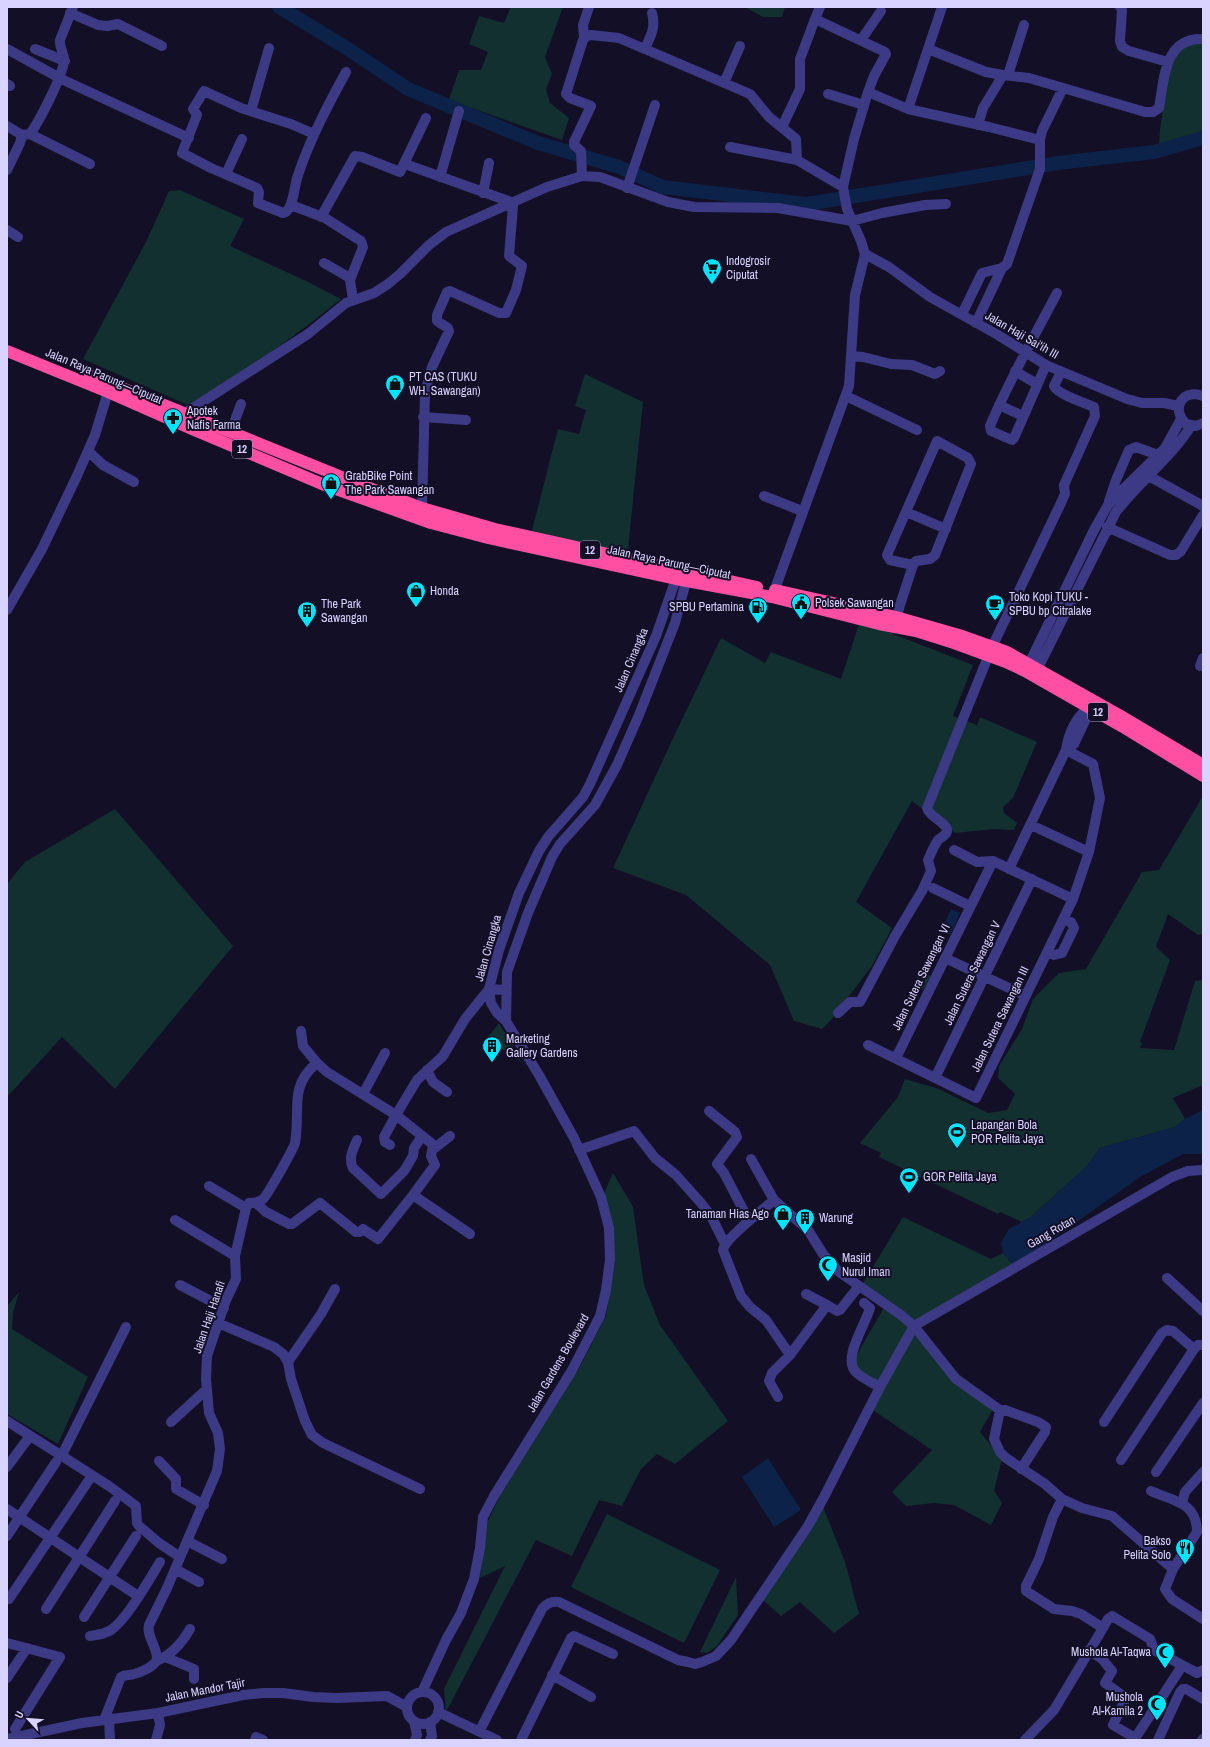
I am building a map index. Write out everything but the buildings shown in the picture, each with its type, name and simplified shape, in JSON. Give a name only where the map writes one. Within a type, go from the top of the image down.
[{"type":"highway","name":"Jalan Raya Parung—Ciputat","points":[[7,343],[108,392],[192,429],[322,484],[411,517],[773,593],[896,622],[954,643],[991,651],[1031,670],[1203,764]]},
{"type":"highway","name":"Jalan Raya Parung—Ciputat","points":[[7,352],[61,368],[185,413],[269,448],[486,532]]},
{"type":"highway","points":[[264,459],[269,448]]},
{"type":"highway","name":"Jalan Raya Parung—Ciputat","points":[[1093,705],[1203,776]]},
{"type":"street","points":[[582,176],[581,151],[574,145],[574,139],[585,121],[591,106],[570,98],[566,94],[584,37],[583,25],[589,7]]},
{"type":"street","points":[[782,127],[800,89],[800,59],[820,7]]},
{"type":"street","points":[[908,109],[942,7]]},
{"type":"street","points":[[1120,7],[1122,10],[1120,41],[1122,47],[1129,51],[1168,62]]},
{"type":"street","points":[[7,170],[20,143],[57,77],[64,61],[59,43],[72,10],[102,26],[118,24],[162,46]]},
{"type":"street","points":[[861,40],[881,11]]},
{"type":"street","points":[[645,48],[655,22],[652,13]]},
{"type":"street","points":[[773,593],[849,386],[855,295],[865,254],[861,240],[852,221],[844,193],[849,157],[868,92],[886,52],[815,19]]},
{"type":"street","points":[[978,125],[984,108],[1005,75],[1024,25]]},
{"type":"street","points":[[584,37],[591,35],[615,37],[645,48],[724,84],[750,94],[769,117],[796,139],[797,160]]},
{"type":"street","points":[[928,49],[986,72],[1029,78],[1144,112],[1153,112],[1159,108],[1168,62],[1172,53],[1181,45],[1189,41],[1203,39]]},
{"type":"street","points":[[724,84],[740,46]]},
{"type":"street","points":[[251,111],[269,48]]},
{"type":"street","points":[[7,49],[57,77],[189,138]]},
{"type":"street","points":[[35,49],[64,61]]},
{"type":"street","points":[[314,134],[291,124],[251,111],[203,91],[193,109],[197,115],[191,127],[189,138],[182,154],[258,189],[259,192],[257,201],[259,204],[283,213],[287,212],[291,205],[298,176],[314,134],[346,72]]},
{"type":"street","points":[[962,314],[982,273],[1002,268],[1007,264],[1040,166],[1040,140],[1046,122],[1063,88]]},
{"type":"street","points":[[868,92],[908,109],[1040,140]]},
{"type":"street","points":[[828,94],[864,106]]},
{"type":"street","points":[[629,183],[655,105]]},
{"type":"street","points":[[440,177],[459,111]]},
{"type":"street","points":[[321,217],[355,156],[362,157],[399,172],[405,164],[426,118]]},
{"type":"street","points":[[7,126],[90,164]]},
{"type":"street","points":[[226,174],[242,139]]},
{"type":"street","points":[[730,147],[797,160],[844,193]]},
{"type":"street","points":[[405,164],[511,202]]},
{"type":"street","points":[[483,193],[489,164]]},
{"type":"street","points":[[185,413],[308,334],[346,303],[374,293],[394,279],[429,245],[446,232],[547,187],[582,176],[600,177],[629,183],[668,202],[694,207],[778,208],[852,221],[882,213],[946,204]]},
{"type":"street","points":[[422,508],[423,417],[425,393],[429,375],[449,331],[448,328],[437,321],[436,318],[447,292],[450,291],[503,314],[508,310],[516,290],[522,266],[509,258],[513,206],[511,202]]},
{"type":"street","points":[[291,205],[335,224],[363,244],[350,278],[353,300]]},
{"type":"street","points":[[7,230],[18,236]]},
{"type":"street","name":"Jalan Haji Sai'ih III","points":[[865,254],[889,267],[930,297],[976,322],[1046,365],[1127,400],[1142,403],[1164,403],[1178,406]]},
{"type":"street","points":[[324,263],[350,278]]},
{"type":"street","points":[[976,322],[1002,268]]},
{"type":"street","points":[[1046,365],[1014,438],[1012,440],[991,431],[990,426],[1015,371],[1027,353],[1057,293]]},
{"type":"street","points":[[852,356],[863,357],[891,364],[912,365],[935,374],[940,371]]},
{"type":"street","points":[[1015,371],[1037,384]]},
{"type":"street","points":[[838,1013],[850,1002],[860,1003],[870,981],[922,891],[931,870],[928,860],[939,839],[947,832],[946,827],[929,813],[927,808],[991,651],[1065,494],[1064,485],[1096,413],[1094,408],[1062,393],[1055,388],[1054,386],[1061,372]]},
{"type":"street","points":[[7,610],[42,549],[88,451],[101,418],[108,392]]},
{"type":"street","points":[[1191,426],[1181,419],[1178,413],[1178,406],[1188,395],[1195,393],[1203,395]]},
{"type":"street","points":[[846,396],[916,430]]},
{"type":"street","points":[[231,431],[241,404]]},
{"type":"street","points":[[999,406],[1023,416]]},
{"type":"street","points":[[423,417],[466,420]]},
{"type":"street","points":[[1031,670],[1107,527],[1116,512],[1171,439],[1181,419]]},
{"type":"street","points":[[1108,505],[1177,446],[1191,426],[1203,423]]},
{"type":"street","points":[[896,622],[913,565],[916,561],[930,559],[933,557],[946,529],[970,467],[971,461],[968,458],[937,441],[888,555],[890,560],[913,565]]},
{"type":"street","points":[[1031,670],[1094,530],[1108,505],[1116,480],[1129,450],[1136,447],[1158,455]]},
{"type":"street","points":[[88,451],[103,465],[134,482]]},
{"type":"street","points":[[1145,474],[1203,506]]},
{"type":"street","points":[[764,496],[802,511]]},
{"type":"street","points":[[906,512],[946,529]]},
{"type":"street","points":[[1107,527],[1170,555],[1176,555],[1181,551],[1203,515]]},
{"type":"street","points":[[502,1011],[506,990],[507,972],[534,898],[552,857],[560,844],[596,805],[610,780],[639,715],[668,643],[675,623],[683,575]]},
{"type":"street","name":"Jalan Cinangka","points":[[506,1021],[502,1011],[491,1003],[489,989],[499,950],[519,893],[539,851],[548,837],[583,797],[590,784],[683,575]]},
{"type":"street","points":[[1010,869],[1066,750],[1067,741],[1078,719],[1084,710],[1093,705]]},
{"type":"street","name":"Jalan Sutera Sawangan III","points":[[935,1078],[976,1098],[1047,952],[1058,955],[1062,953],[1074,928],[1070,922],[1063,920],[1073,899],[1089,852],[1100,798],[1093,764],[1066,750]]},
{"type":"street","points":[[1031,825],[1089,852]]},
{"type":"street","points":[[954,850],[977,862],[993,861],[1073,899]]},
{"type":"street","name":"Jalan Sutera Sawangan VI","points":[[896,1058],[993,861]]},
{"type":"street","name":"Jalan Sutera Sawangan V","points":[[935,1078],[1032,879]]},
{"type":"street","points":[[933,888],[970,906]]},
{"type":"street","points":[[519,893],[534,898]]},
{"type":"street","points":[[945,958],[1026,996]]},
{"type":"street","points":[[390,1145],[385,1142],[384,1137],[416,1080],[443,1056],[466,1019],[489,989],[506,990]]},
{"type":"street","name":"Jalan Gardens Boulevard","points":[[422,1692],[446,1640],[461,1613],[474,1579],[480,1548],[483,1518],[530,1437],[571,1372],[600,1316],[606,1290],[610,1260],[609,1228],[601,1197],[579,1150],[539,1075],[506,1021]]},
{"type":"street","points":[[301,1031],[303,1046],[317,1063],[327,1072],[396,1115],[433,1146],[438,1147],[450,1136]]},
{"type":"street","points":[[868,1045],[935,1078]]},
{"type":"street","points":[[363,1094],[385,1053]]},
{"type":"street","points":[[209,1186],[246,1208],[249,1203],[256,1203],[266,1197],[293,1149],[296,1135],[298,1092],[304,1078],[317,1063]]},
{"type":"street","points":[[427,1070],[433,1082],[447,1092]]},
{"type":"street","points":[[709,1111],[729,1126],[735,1132],[737,1137],[717,1164],[724,1173],[749,1221]]},
{"type":"street","points":[[579,1150],[634,1131],[655,1158],[676,1175],[701,1203],[711,1216],[726,1244]]},
{"type":"street","points":[[357,1140],[351,1156],[351,1164],[381,1194],[404,1171],[413,1156],[414,1148],[422,1136]]},
{"type":"street","points":[[256,1203],[266,1212],[289,1224],[292,1224],[320,1203],[356,1232],[358,1233],[363,1229],[378,1239],[435,1165],[431,1156],[433,1146]]},
{"type":"street","points":[[751,1158],[774,1200],[808,1230],[823,1254],[839,1272],[889,1306],[914,1326],[956,1379],[1000,1410],[1005,1410],[1020,1415],[1043,1424],[1046,1427],[1045,1432],[1021,1469]]},
{"type":"street","name":"Gang Rotan","points":[[914,1326],[1172,1177],[1188,1171],[1203,1170]]},
{"type":"street","points":[[413,1195],[470,1234]]},
{"type":"street","points":[[774,1200],[749,1221],[726,1244],[723,1250],[741,1296],[750,1307],[766,1320],[790,1355]]},
{"type":"street","name":"Jalan Haji Hanafi","points":[[160,1659],[157,1658],[155,1647],[148,1629],[204,1505],[217,1471],[220,1449],[218,1433],[209,1413],[206,1379],[208,1356],[218,1324],[236,1280],[235,1256],[246,1208]]},
{"type":"street","points":[[175,1220],[235,1256]]},
{"type":"street","points":[[1167,1278],[1203,1310]]},
{"type":"street","points":[[180,1285],[224,1308]]},
{"type":"street","points":[[806,1294],[837,1311],[840,1310],[859,1286]]},
{"type":"street","points":[[288,1362],[321,1314],[335,1289]]},
{"type":"street","points":[[864,1304],[870,1308],[851,1355],[850,1364],[858,1374],[880,1387]]},
{"type":"street","points":[[778,1397],[769,1381],[772,1373],[790,1355],[827,1305]]},
{"type":"street","points":[[218,1324],[274,1347],[283,1354],[288,1362],[291,1379],[305,1421],[312,1435],[323,1443],[420,1488]]},
{"type":"street","points":[[480,1730],[542,1609],[554,1601],[621,1630],[678,1660],[695,1664],[716,1656],[731,1640],[791,1552],[814,1515],[880,1387],[914,1326]]},
{"type":"street","points":[[7,1536],[59,1458],[126,1327]]},
{"type":"street","points":[[1104,1422],[1162,1333],[1167,1330],[1173,1331],[1198,1347],[1122,1460]]},
{"type":"street","points":[[171,1422],[207,1389]]},
{"type":"street","points":[[1156,1472],[1203,1403]]},
{"type":"street","points":[[1000,1410],[994,1439],[1000,1452],[1021,1469],[1045,1484],[1062,1500],[1082,1508],[1112,1516],[1173,1569]]},
{"type":"street","points":[[7,1421],[59,1458],[109,1486],[136,1506],[137,1523],[139,1526],[158,1544],[180,1557]]},
{"type":"street","points":[[7,1467],[27,1440]]},
{"type":"street","points":[[159,1462],[176,1479],[176,1489],[204,1505]]},
{"type":"street","points":[[1182,1503],[1185,1492],[1203,1472]]},
{"type":"street","points":[[9,1599],[89,1480]]},
{"type":"street","points":[[1151,1491],[1182,1503],[1192,1511],[1200,1523],[1194,1538],[1173,1569],[1165,1586],[1165,1591],[1172,1599],[1203,1619]]},
{"type":"street","points":[[1062,1500],[1053,1517],[1039,1559],[1026,1586],[1026,1591],[1054,1609],[1076,1613],[1103,1628]]},
{"type":"street","points":[[46,1609],[115,1501]]},
{"type":"street","points":[[7,1509],[138,1596]]},
{"type":"street","points":[[84,1617],[136,1536]]},
{"type":"street","points":[[187,1541],[222,1559]]},
{"type":"street","points":[[90,1636],[103,1634],[111,1630],[120,1621],[160,1562]]},
{"type":"street","points":[[175,1569],[199,1582]]},
{"type":"street","points":[[1024,1740],[1054,1710],[1108,1618],[1112,1616],[1150,1639],[1154,1650],[1197,1673],[1203,1670]]},
{"type":"street","points":[[110,1740],[107,1719],[122,1677],[125,1675],[135,1674],[154,1664],[179,1645],[190,1629]]},
{"type":"street","points":[[521,1740],[569,1641],[574,1636],[614,1654]]},
{"type":"street","points":[[7,1643],[60,1657],[15,1729]]},
{"type":"street","points":[[7,1678],[27,1648]]},
{"type":"street","points":[[1089,1650],[1102,1659],[1112,1671],[1105,1683],[1125,1696],[1125,1700],[1113,1725],[1135,1739],[1182,1666]]},
{"type":"street","points":[[160,1659],[194,1669],[194,1679]]},
{"type":"street","points":[[552,1675],[591,1697]]},
{"type":"street","points":[[1158,1740],[1180,1692],[1183,1689],[1186,1689],[1203,1699]]},
{"type":"street","points":[[414,1721],[419,1723],[430,1722],[437,1716],[438,1704],[434,1697],[422,1692],[412,1697],[408,1707],[408,1712],[414,1721],[417,1735],[415,1740]]},
{"type":"street","name":"Jalan Mandor Tajir","points":[[7,1739],[107,1719],[158,1712],[243,1695],[264,1693],[283,1693],[313,1697],[337,1698],[387,1696],[408,1707]]},
{"type":"street","points":[[156,1740],[160,1725],[158,1712]]},
{"type":"street","points":[[438,1712],[497,1740]]},
{"type":"street","points":[[430,1722],[432,1736],[430,1740]]},
{"type":"street","points":[[255,1740],[256,1737],[263,1740]]},
{"type":"green space","points":[[511,7],[563,7],[545,57],[552,74],[546,89],[550,103],[569,118],[562,140],[449,100],[459,70],[481,70],[488,52],[469,44],[479,16],[504,23]]},
{"type":"green space","points":[[745,7],[785,7],[782,17],[763,17]]},
{"type":"green space","points":[[1203,43],[1203,131],[1159,145],[1170,62],[1187,45]]},
{"type":"green space","points":[[180,190],[244,219],[230,246],[341,299],[255,364],[188,405],[83,359],[147,240],[169,191]]},
{"type":"green space","points":[[585,374],[643,402],[628,549],[623,566],[528,546],[558,429],[579,434],[586,410],[575,406]]},
{"type":"green space","points":[[860,621],[973,665],[953,716],[977,725],[980,717],[1037,742],[1013,798],[1003,807],[1004,813],[1017,823],[1014,830],[994,829],[955,833],[912,801],[856,902],[892,928],[872,966],[831,1020],[822,1029],[794,1021],[770,965],[686,895],[613,868],[721,638],[765,663],[771,652],[841,679]]},
{"type":"green space","points":[[1203,796],[1203,934],[1198,935],[1168,914],[1156,947],[1170,960],[1140,1042],[1142,1043],[1140,1048],[1174,1050],[1195,981],[1203,980],[1203,1085],[1173,1098],[1185,1119],[1175,1127],[1100,1148],[1087,1166],[1031,1217],[1022,1222],[1000,1212],[998,1214],[879,1157],[881,1153],[860,1143],[898,1097],[905,1079],[939,1089],[988,1113],[1007,1110],[1015,1094],[998,1078],[999,1066],[1022,1029],[1033,999],[1059,973],[1086,969],[1142,872],[1159,870]]},
{"type":"green space","points":[[115,809],[233,946],[115,1089],[62,1037],[7,1097],[7,884],[25,862]]},
{"type":"green space","points":[[920,971],[931,976],[923,990],[913,985]]},
{"type":"green space","points":[[499,1023],[521,1062],[487,1038]]},
{"type":"green space","points":[[613,1173],[633,1207],[644,1285],[660,1325],[728,1421],[675,1464],[657,1454],[641,1469],[622,1506],[599,1500],[572,1556],[536,1540],[446,1712],[444,1689],[505,1566],[480,1578],[488,1521],[500,1496],[581,1365],[606,1316],[615,1263],[603,1196]]},
{"type":"green space","points":[[903,1217],[991,1259],[1003,1253],[1015,1266],[915,1327],[944,1363],[996,1402],[980,1432],[1002,1459],[994,1491],[1002,1503],[991,1525],[954,1505],[934,1503],[906,1506],[892,1492],[932,1450],[868,1407],[880,1384],[859,1372],[852,1363],[886,1304],[862,1285]]},
{"type":"green space","points":[[19,1292],[13,1313],[12,1329],[88,1377],[58,1444],[7,1414],[7,1306]]},
{"type":"green space","points":[[823,1507],[845,1562],[859,1614],[834,1633],[800,1602],[781,1616],[763,1600]]},
{"type":"green space","points":[[607,1514],[720,1570],[684,1643],[571,1587]]},
{"type":"green space","points":[[736,1577],[738,1615],[717,1646],[707,1653],[700,1652]]},
{"type":"water","points":[[951,909],[960,913],[950,935],[941,930]]},
{"type":"water","points":[[1203,1110],[1203,1154],[1183,1154],[1140,1177],[1015,1266],[1003,1253],[1001,1242],[1009,1229],[1031,1217],[1087,1166],[1100,1148],[1175,1127],[1185,1119]]},
{"type":"water","points":[[768,1458],[801,1510],[774,1527],[742,1477]]},
{"type":"waterway","points":[[279,7],[345,47],[408,89],[538,143],[619,167],[663,187],[807,204],[1058,163],[1154,152],[1203,138]]},
{"type":"place","name":"Indogrosir Ciputat","points":[[712,285]]},
{"type":"place","name":"PT CAS (TUKU WH. Sawangan)","points":[[395,401]]},
{"type":"place","name":"Apotek Nafis Farma","points":[[173,435]]},
{"type":"place","name":"GrabBike Point The Park Sawangan","points":[[331,500]]},
{"type":"place","name":"Honda","points":[[416,608]]},
{"type":"place","name":"Polsek Sawangan","points":[[801,620]]},
{"type":"place","name":"Toko Kopi TUKU - SPBU bp Citralake","points":[[995,621]]},
{"type":"place","name":"SPBU Pertamina","points":[[758,624]]},
{"type":"place","name":"The Park Sawangan","points":[[307,628]]},
{"type":"place","name":"Marketing Gallery Gardens","points":[[492,1063]]},
{"type":"place","name":"Lapangan Bola POR Pelita Jaya","points":[[957,1149]]},
{"type":"place","name":"GOR Pelita Jaya","points":[[909,1194]]},
{"type":"place","name":"Tanaman Hias Ago","points":[[783,1231]]},
{"type":"place","name":"Warung","points":[[805,1235]]},
{"type":"place","name":"Masjid Nurul Iman","points":[[828,1282]]},
{"type":"place","name":"Bakso Pelita Solo","points":[[1185,1565]]},
{"type":"place","name":"Mushola Al-Taqwa","points":[[1165,1669]]},
{"type":"place","name":"Mushola Al-Kamila 2","points":[[1157,1721]]}]
